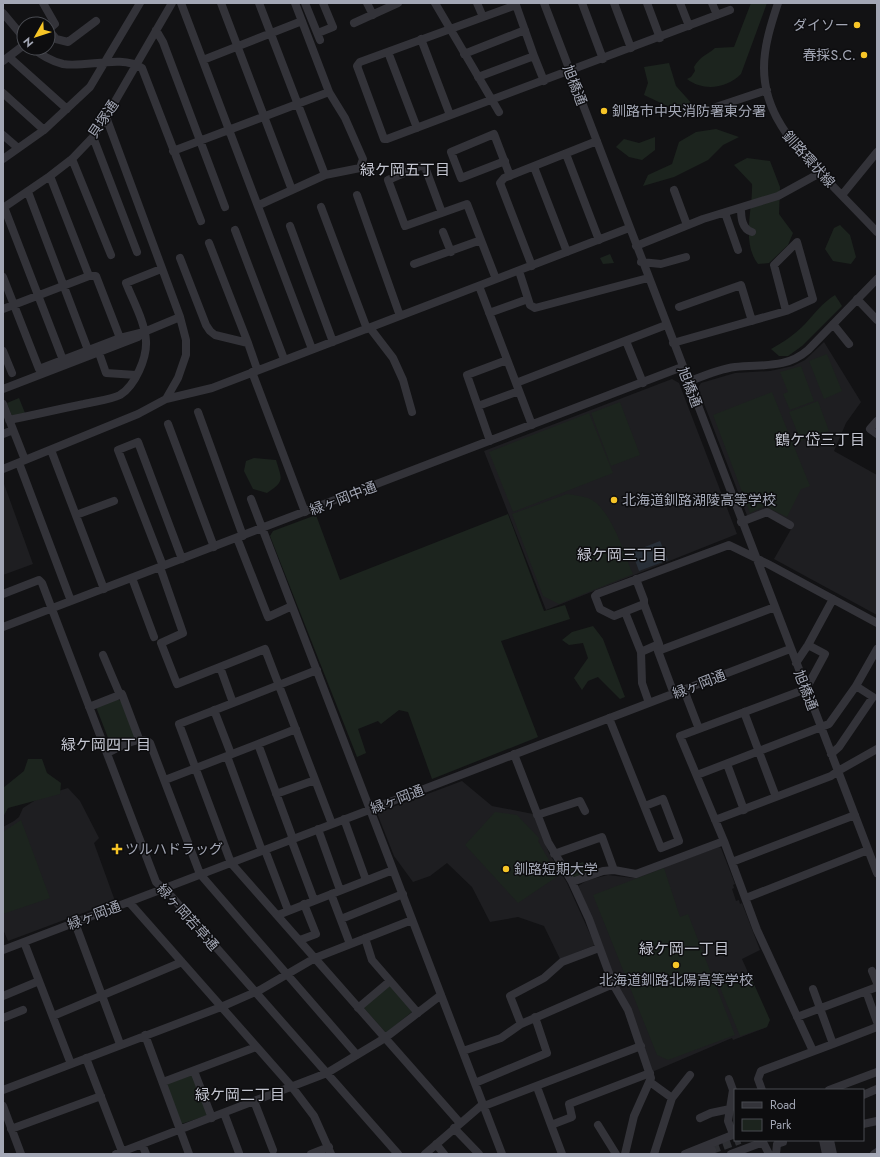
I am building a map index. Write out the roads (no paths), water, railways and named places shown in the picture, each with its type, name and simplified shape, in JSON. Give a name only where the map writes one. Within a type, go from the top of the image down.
[{"type":"street","points":[[43,3],[50,16]]},
{"type":"street","points":[[3,159],[44,130],[90,87],[140,3]]},
{"type":"street","name":"貝塚通","points":[[4,208],[72,159],[92,137],[106,117],[172,3]]},
{"type":"street","points":[[181,3],[259,205],[312,349]]},
{"type":"street","points":[[221,3],[239,46],[292,190]]},
{"type":"street","points":[[259,3],[325,175]]},
{"type":"street","points":[[259,205],[325,175],[360,168],[363,164],[363,160],[345,118],[330,92],[295,3]]},
{"type":"street","points":[[305,3],[319,36],[333,27],[323,3]]},
{"type":"street","points":[[367,3],[373,15]]},
{"type":"street","points":[[354,23],[398,3]]},
{"type":"street","points":[[435,3],[499,112]]},
{"type":"street","points":[[477,3],[482,18]]},
{"type":"street","name":"旭橋通","points":[[544,3],[741,522],[838,771]]},
{"type":"street","points":[[582,3],[603,59]]},
{"type":"street","points":[[614,3],[631,48]]},
{"type":"street","points":[[647,3],[660,38]]},
{"type":"street","points":[[680,3],[688,26]]},
{"type":"street","points":[[712,3],[717,15]]},
{"type":"street","name":"釧路環状線","points":[[778,3],[766,46],[764,69],[767,90],[773,110],[781,128],[790,141],[877,232]]},
{"type":"street","points":[[544,81],[525,30],[518,4],[507,5],[482,18],[449,28],[360,62],[357,66],[384,139],[387,140],[450,115],[544,81],[631,48],[660,38],[730,10]]},
{"type":"street","points":[[3,13],[16,28]]},
{"type":"street","points":[[56,39],[68,42],[96,21]]},
{"type":"street","points":[[203,60],[302,21]]},
{"type":"street","points":[[156,30],[163,42],[225,207]]},
{"type":"street","points":[[464,54],[525,30]]},
{"type":"street","points":[[421,39],[450,115]]},
{"type":"street","points":[[16,51],[6,59],[67,109]]},
{"type":"street","points":[[388,52],[417,128]]},
{"type":"street","points":[[42,56],[64,64],[136,64],[142,68],[201,221]]},
{"type":"street","points":[[478,76],[534,56]]},
{"type":"street","points":[[713,108],[767,90]]},
{"type":"street","points":[[173,151],[330,92]]},
{"type":"street","points":[[3,93],[44,130]]},
{"type":"street","points":[[106,117],[180,317],[186,340],[186,355],[178,378],[166,399]]},
{"type":"street","points":[[504,161],[461,178],[451,152],[494,134],[510,176]]},
{"type":"street","points":[[3,135],[18,148]]},
{"type":"street","points":[[92,137],[137,252]]},
{"type":"street","points":[[532,266],[500,183],[504,178],[597,141]]},
{"type":"street","points":[[842,195],[877,152]]},
{"type":"street","points":[[566,154],[599,240]]},
{"type":"street","points":[[72,159],[111,255]]},
{"type":"street","points":[[442,213],[425,167],[420,166],[388,180],[405,226],[442,213],[467,204],[496,280]]},
{"type":"street","points":[[534,167],[567,252]]},
{"type":"street","points":[[636,246],[687,226],[778,196],[820,173]]},
{"type":"street","points":[[50,176],[89,276]]},
{"type":"street","points":[[674,190],[687,226]]},
{"type":"street","points":[[28,192],[88,350]]},
{"type":"street","points":[[357,195],[400,316]]},
{"type":"street","points":[[321,206],[369,329],[393,358],[403,380],[412,412]]},
{"type":"street","points":[[4,208],[63,360]]},
{"type":"street","points":[[741,208],[741,216],[744,226],[748,231],[752,232]]},
{"type":"street","points":[[725,213],[738,250]]},
{"type":"street","points":[[290,226],[333,342]]},
{"type":"street","points":[[3,469],[138,414],[166,399],[212,388],[255,370],[369,329],[629,228]]},
{"type":"street","points":[[235,230],[284,359]]},
{"type":"street","points":[[443,232],[451,252]]},
{"type":"street","points":[[414,264],[481,240]]},
{"type":"street","points":[[673,343],[786,311],[813,299],[797,242],[774,265],[786,311]]},
{"type":"street","points":[[209,243],[248,343],[255,370],[305,512]]},
{"type":"street","points":[[642,262],[661,264],[686,257]]},
{"type":"street","points":[[180,258],[206,325],[210,331],[215,335],[248,343]]},
{"type":"street","points":[[9,420],[112,398],[127,389],[136,375],[145,351],[144,332],[126,283],[161,269]]},
{"type":"street","points":[[519,271],[530,305],[535,308],[648,278]]},
{"type":"street","points":[[3,309],[89,276],[96,276],[120,338]]},
{"type":"street","points":[[3,278],[39,369],[120,338],[144,332],[180,317]]},
{"type":"street","points":[[688,382],[726,369],[790,362],[805,352],[877,279]]},
{"type":"street","points":[[679,307],[741,285],[752,321]]},
{"type":"street","points":[[479,286],[532,425]]},
{"type":"street","points":[[489,313],[528,299]]},
{"type":"street","points":[[857,299],[877,320]]},
{"type":"street","points":[[833,324],[849,344]]},
{"type":"street","points":[[516,382],[666,325]]},
{"type":"street","points":[[3,389],[99,353],[138,337],[144,332]]},
{"type":"street","points":[[626,341],[643,383]]},
{"type":"street","points":[[3,351],[12,373]]},
{"type":"street","points":[[99,353],[106,373],[136,375]]},
{"type":"street","points":[[490,441],[467,375],[507,360]]},
{"type":"street","name":"緑ヶ岡中通","points":[[3,627],[682,367]]},
{"type":"street","points":[[478,406],[519,391]]},
{"type":"street","points":[[3,404],[72,601]]},
{"type":"street","points":[[198,412],[268,617],[292,606]]},
{"type":"street","points":[[877,421],[870,429],[877,434]]},
{"type":"street","points":[[168,424],[214,547]]},
{"type":"street","points":[[3,434],[13,430]]},
{"type":"street","points":[[182,559],[138,442],[118,450],[161,567],[183,633],[161,643],[177,684],[265,649],[332,824]]},
{"type":"street","points":[[51,450],[104,589]]},
{"type":"street","points":[[251,499],[502,1154]]},
{"type":"street","points":[[76,515],[114,501]]},
{"type":"street","points":[[741,522],[767,512],[790,525]]},
{"type":"street","points":[[644,604],[614,616],[600,610],[595,596],[596,594],[730,545],[877,623]]},
{"type":"street","points":[[132,578],[154,637]]},
{"type":"street","points":[[636,579],[659,644],[641,652]]},
{"type":"street","name":"緑ヶ岡若草通","points":[[3,594],[39,580],[42,582],[156,882],[398,1154]]},
{"type":"street","points":[[796,663],[808,645],[833,599]]},
{"type":"street","points":[[674,694],[658,651],[774,607]]},
{"type":"street","points":[[625,612],[641,652],[642,683],[649,703]]},
{"type":"street","points":[[808,645],[825,654],[806,689],[680,736],[724,841],[757,930],[813,1051]]},
{"type":"street","name":"緑ヶ岡通","points":[[3,950],[790,649]]},
{"type":"street","points":[[697,775],[829,724],[856,686],[877,649]]},
{"type":"street","points":[[103,655],[120,695],[122,694],[139,739]]},
{"type":"street","points":[[220,667],[233,703]]},
{"type":"street","points":[[317,670],[179,724],[231,863],[386,1038],[479,1154]]},
{"type":"street","points":[[831,754],[839,747],[872,697],[856,686]]},
{"type":"street","points":[[684,690],[699,729]]},
{"type":"street","points":[[89,707],[120,695]]},
{"type":"street","points":[[214,710],[263,850],[288,910]]},
{"type":"street","points":[[744,712],[776,797]]},
{"type":"street","points":[[609,718],[661,848],[679,841],[663,799],[645,806]]},
{"type":"street","points":[[165,780],[296,730]]},
{"type":"street","points":[[107,753],[139,739],[147,740],[150,743],[200,874],[357,1055]]},
{"type":"street","points":[[258,744],[314,900]]},
{"type":"street","points":[[715,820],[831,776],[877,749]]},
{"type":"street","points":[[514,754],[537,815],[554,854],[572,882],[612,984],[628,1010],[650,1073],[650,1082],[634,1116],[625,1154]]},
{"type":"street","points":[[727,764],[744,810]]},
{"type":"street","points":[[838,771],[877,873]]},
{"type":"street","points":[[276,794],[315,780]]},
{"type":"street","points":[[537,815],[580,801],[585,811]]},
{"type":"street","points":[[732,862],[855,815]]},
{"type":"street","points":[[344,819],[366,880]]},
{"type":"street","points":[[318,829],[340,890]]},
{"type":"street","points":[[554,854],[602,837],[614,870]]},
{"type":"street","points":[[572,882],[603,871],[614,870],[636,874],[724,841]]},
{"type":"street","points":[[746,898],[868,850]]},
{"type":"street","points":[[278,915],[393,870]]},
{"type":"street","points":[[331,894],[350,944]]},
{"type":"street","points":[[341,919],[403,894]]},
{"type":"street","points":[[129,902],[292,1087],[314,1116],[330,1150],[311,1154]]},
{"type":"street","points":[[300,940],[316,934],[304,904]]},
{"type":"street","points":[[3,1090],[120,1044],[221,1007],[288,975],[316,958],[412,920]]},
{"type":"street","points":[[75,923],[120,1044]]},
{"type":"street","points":[[365,938],[372,960],[418,1013]]},
{"type":"street","points":[[24,942],[71,1064]]},
{"type":"street","points":[[521,1024],[510,996],[544,978],[562,962],[599,948]]},
{"type":"street","points":[[53,1016],[102,997],[182,962]]},
{"type":"street","points":[[872,971],[877,983]]},
{"type":"street","points":[[358,1008],[390,980]]},
{"type":"street","points":[[3,996],[39,981]]},
{"type":"street","points":[[463,1051],[501,1038],[521,1024],[612,984]]},
{"type":"street","points":[[797,1017],[877,987]]},
{"type":"street","points":[[813,989],[833,1044]]},
{"type":"street","points":[[866,991],[877,1022]]},
{"type":"street","points":[[86,1058],[101,1096],[120,1153],[327,1073],[386,1038],[441,995]]},
{"type":"street","points":[[3,1018],[24,1010]]},
{"type":"street","points":[[475,1083],[547,1053],[535,1018]]},
{"type":"street","points":[[762,1089],[758,1079],[761,1071],[877,1027]]},
{"type":"street","points":[[145,1035],[190,1154]]},
{"type":"street","points":[[425,1154],[457,1125],[483,1105],[537,1087],[641,1046]]},
{"type":"street","points":[[163,1082],[256,1047]]},
{"type":"street","points":[[194,1071],[212,1118]]},
{"type":"street","points":[[831,1089],[877,1072]]},
{"type":"street","points":[[551,1125],[572,1117],[569,1104],[650,1073]]},
{"type":"street","points":[[654,1154],[672,1098],[690,1075]]},
{"type":"street","points":[[685,1154],[734,1134],[728,1121],[733,1090],[729,1080]]},
{"type":"street","points":[[650,1082],[672,1098]]},
{"type":"street","points":[[537,1087],[562,1154]]},
{"type":"street","points":[[864,1095],[877,1089]]},
{"type":"street","points":[[12,1129],[101,1096]]},
{"type":"street","points":[[254,1101],[273,1150]]},
{"type":"street","points":[[3,1106],[21,1154]]},
{"type":"street","points":[[700,1118],[711,1113],[730,1109]]},
{"type":"street","points":[[224,1112],[239,1154]]},
{"type":"street","points":[[864,1124],[877,1120]]},
{"type":"street","points":[[598,1125],[616,1154]]},
{"type":"street","points":[[731,1154],[762,1141],[769,1154]]},
{"type":"street","points":[[823,1141],[826,1154]]},
{"type":"street","points":[[830,1141],[833,1154]]},
{"type":"street","points":[[776,1154],[777,1144],[783,1142]]},
{"type":"street","points":[[142,1144],[146,1154]]},
{"type":"street","points":[[436,1144],[444,1154]]},
{"type":"street","points":[[702,1154],[712,1150]]},
{"type":"tunnel","points":[[712,1150],[737,1141]]},
{"type":"place","name":"ダイソー","points":[[857,25]]},
{"type":"place","name":"春採S.C.","points":[[864,55]]},
{"type":"place","name":"釧路市中央消防署東分署","points":[[604,111]]},
{"type":"place","name":"北海道釧路湖陵高等学校","points":[[614,500]]},
{"type":"place","name":"ツルハドラッグ","points":[[117,849]]},
{"type":"place","name":"釧路短期大学","points":[[506,869]]},
{"type":"place","name":"北海道釧路北陽高等学校","points":[[676,965]]},
{"type":"district","name":"緑ケ岡五丁目","points":[[405,170]]},
{"type":"district","name":"鶴ケ岱三丁目","points":[[820,440]]},
{"type":"district","name":"緑ケ岡三丁目","points":[[622,555]]},
{"type":"district","name":"緑ケ岡四丁目","points":[[106,745]]},
{"type":"district","name":"緑ケ岡一丁目","points":[[684,949]]},
{"type":"district","name":"緑ケ岡二丁目","points":[[240,1095]]}]
